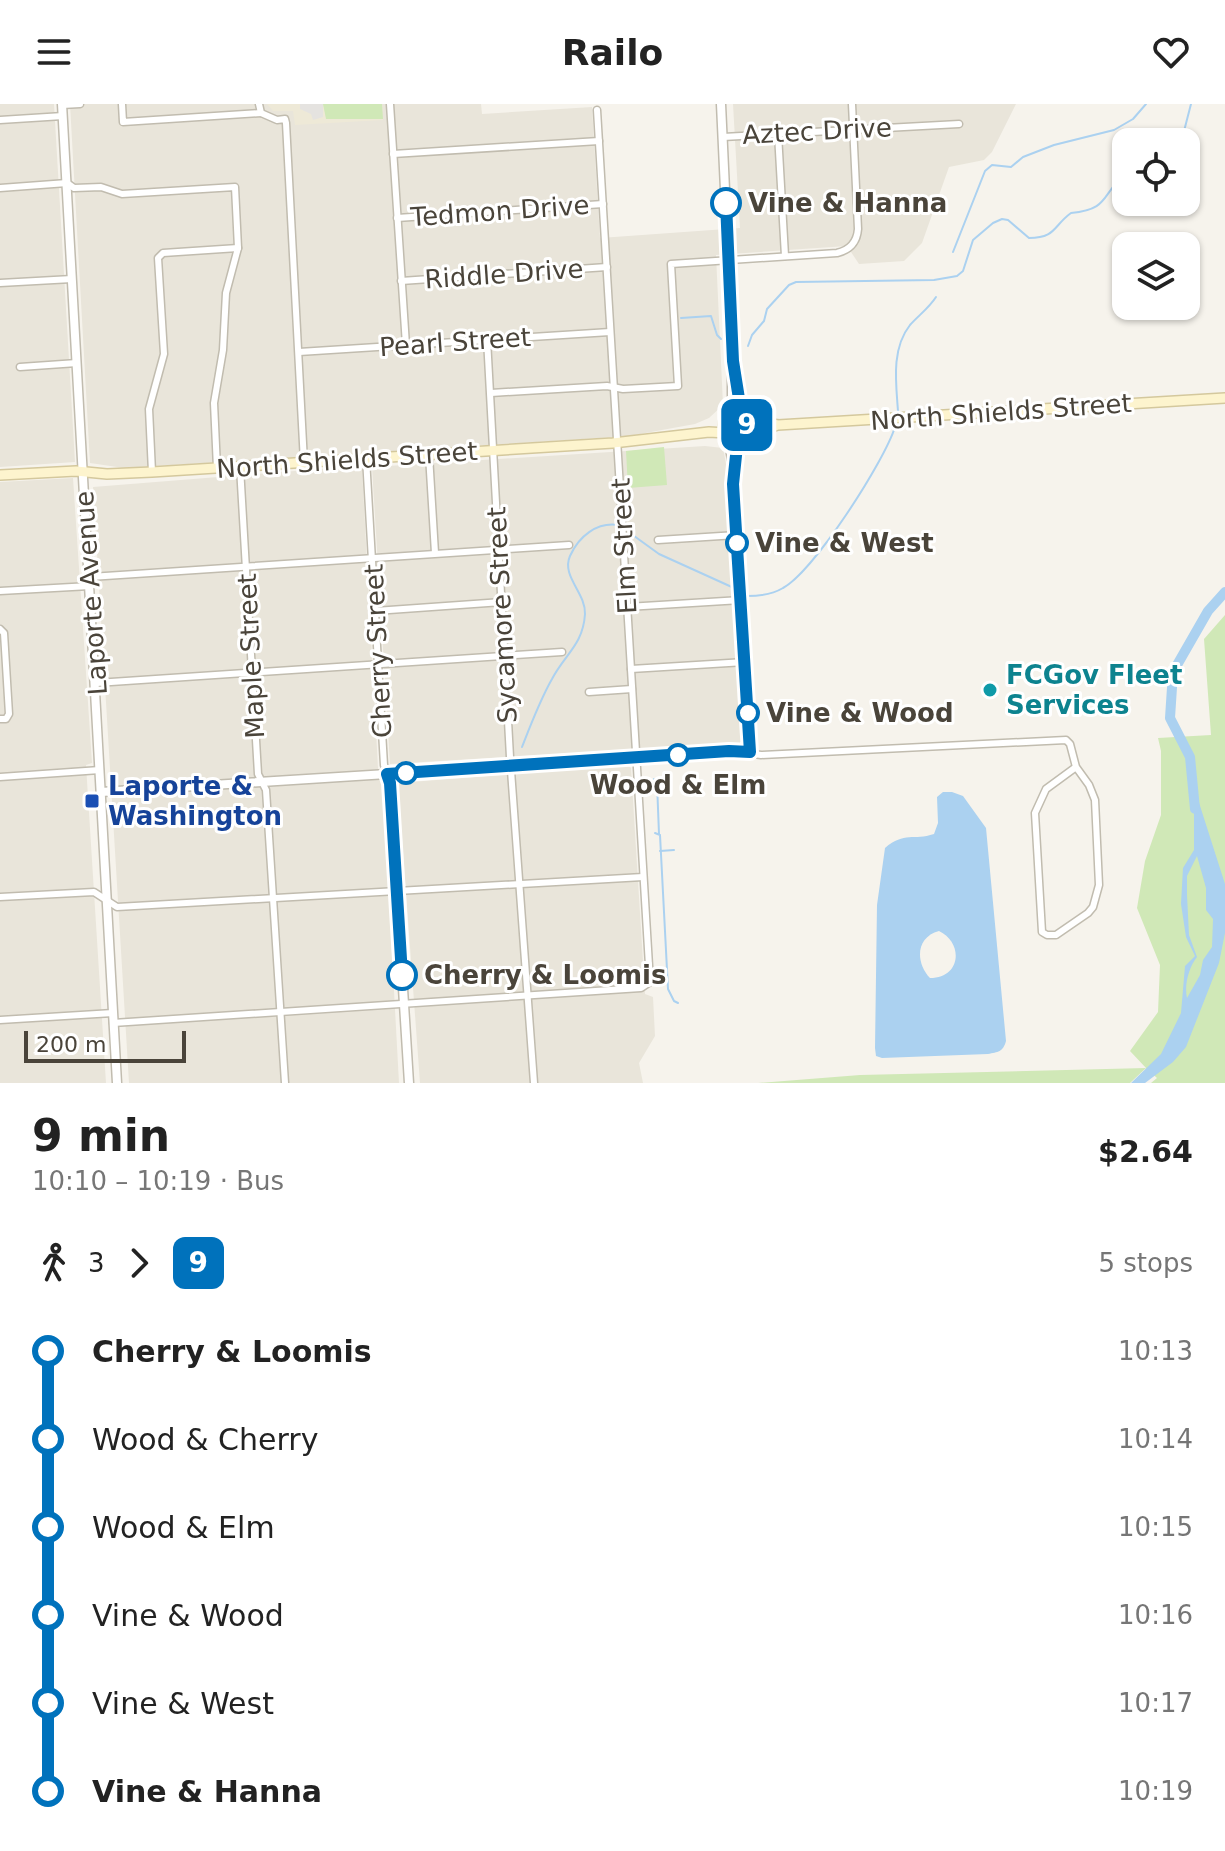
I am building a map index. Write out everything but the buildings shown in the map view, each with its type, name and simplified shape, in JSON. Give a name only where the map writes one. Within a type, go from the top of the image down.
[{"type":"main road","name":"North Shields Street","points":[[742,434],[778,425],[1225,398]]},
{"type":"main road","points":[[737,413],[744,417],[742,434],[727,434],[723,426],[726,416],[737,413]]},
{"type":"main road","name":"North Shields Street","points":[[694,434],[726,416]]},
{"type":"main road","name":"North Shields Street","points":[[744,417],[778,425]]},
{"type":"main road","name":"North Shields Street","points":[[0,475],[152,472],[727,434]]},
{"type":"street","points":[[62,105],[80,104]]},
{"type":"street","points":[[122,104],[123,122],[261,113],[277,120],[285,119],[304,462]]},
{"type":"street","points":[[259,104],[261,113]]},
{"type":"street","points":[[390,104],[406,345]]},
{"type":"street","points":[[721,104],[733,361],[732,405],[726,416]]},
{"type":"street","points":[[491,393],[678,386],[671,264],[840,252],[853,244],[858,234],[852,104]]},
{"type":"street","name":"Laporte Avenue","points":[[62,105],[102,770],[117,1083]]},
{"type":"street","name":"Elm Street","points":[[528,997],[641,988],[650,982],[597,110]]},
{"type":"street","points":[[0,120],[63,116]]},
{"type":"street","name":"Aztec Drive","points":[[723,137],[959,124]]},
{"type":"street","points":[[778,134],[785,256]]},
{"type":"street","points":[[393,154],[599,141]]},
{"type":"street","points":[[0,188],[67,183],[74,188],[101,187],[122,194],[232,186],[237,191],[238,248],[226,293],[223,350],[214,403],[217,468]]},
{"type":"street","points":[[857,203],[897,201]]},
{"type":"street","name":"Tedmon Drive","points":[[397,218],[603,204]]},
{"type":"street","points":[[152,472],[149,409],[164,354],[158,258],[163,253],[238,248]]},
{"type":"street","name":"Riddle Drive","points":[[401,281],[607,267]]},
{"type":"street","points":[[0,283],[72,279]]},
{"type":"street","name":"Pearl Street","points":[[299,352],[610,332]]},
{"type":"street","name":"Sycamore Street","points":[[487,339],[511,765],[534,1083]]},
{"type":"street","points":[[733,361],[744,417]]},
{"type":"street","points":[[20,367],[77,363]]},
{"type":"street","points":[[727,434],[733,469],[750,752]]},
{"type":"street","points":[[733,469],[742,434]]},
{"type":"street","points":[[429,455],[435,553]]},
{"type":"street","name":"Cherry Street","points":[[366,458],[409,1083]]},
{"type":"street","name":"Maple Street","points":[[240,467],[258,774],[266,790],[285,1083]]},
{"type":"street","points":[[658,540],[737,535]]},
{"type":"street","points":[[0,591],[246,567],[569,545]]},
{"type":"street","points":[[627,607],[741,600]]},
{"type":"street","points":[[375,611],[502,602]]},
{"type":"street","points":[[0,629],[4,633],[9,714],[6,719],[0,719]]},
{"type":"street","points":[[96,683],[562,652]]},
{"type":"street","points":[[631,669],[745,662]]},
{"type":"street","points":[[589,692],[632,689]]},
{"type":"street","points":[[101,792],[637,757],[750,752],[761,755],[1066,740],[1076,767],[1095,800],[1099,885],[1093,907],[1088,913],[1056,935],[1042,932],[1035,813],[1046,789],[1076,767]]},
{"type":"street","points":[[0,777],[102,770]]},
{"type":"street","points":[[0,897],[94,892],[119,907],[643,877]]},
{"type":"street","points":[[0,1020],[280,1013],[528,997]]},
{"type":"shaded area","points":[[0,104],[54,104],[75,462],[0,467]]},
{"type":"shaded area","points":[[70,104],[481,104],[482,114],[592,107],[600,238],[740,228],[733,104],[1016,104],[992,152],[984,160],[949,167],[922,243],[904,261],[859,264],[847,246],[716,255],[723,405],[709,418],[695,424],[629,436],[124,468],[90,463]]},
{"type":"shaded area","points":[[267,104],[382,104],[383,120],[295,125],[293,111],[273,111]]},
{"type":"shaded area","points":[[300,104],[323,104],[323,117],[313,120],[311,114],[300,109]]},
{"type":"shaded area","points":[[705,446],[723,448],[726,464],[743,740],[740,743],[390,764],[372,467]]},
{"type":"shaded area","points":[[362,468],[399,1083],[129,1083],[93,487]]},
{"type":"shaded area","points":[[73,478],[92,763],[86,765],[106,1083],[0,1083],[0,482]]},
{"type":"shaded area","points":[[628,765],[631,768],[645,994],[653,997],[655,1036],[639,1063],[643,1083],[420,1083],[398,783]]},
{"type":"green space","points":[[323,104],[382,104],[383,119],[326,119]]},
{"type":"green space","points":[[664,447],[667,485],[628,488],[626,451]]},
{"type":"green space","points":[[1225,615],[1225,1083],[1151,1083],[1157,1078],[1130,1051],[1158,1012],[1160,965],[1137,908],[1145,861],[1161,815],[1161,751],[1158,738],[1211,735],[1204,639]]},
{"type":"green space","points":[[1146,1068],[1130,1083],[758,1083],[860,1075]]},
{"type":"water","points":[[1194,787],[1225,884],[1225,933],[1219,963],[1186,1047],[1173,1062],[1145,1083],[1131,1083],[1161,1054],[1181,1013],[1185,966],[1195,956],[1186,937],[1181,904],[1183,868],[1194,850]],"holes":[[[1197,856],[1206,888],[1206,910],[1213,919],[1212,947],[1187,998],[1188,976],[1197,957],[1189,935],[1187,876]]]},
{"type":"water","points":[[943,792],[963,796],[986,828],[1006,1041],[1000,1051],[988,1054],[882,1058],[876,1056],[875,1048],[877,905],[885,848],[904,838],[934,834],[938,823],[937,797]],"holes":[[[939,931],[947,936],[956,959],[948,972],[930,978],[920,958],[922,944],[931,934]]]},
{"type":"waterway","points":[[953,252],[985,171],[992,165],[1011,167],[1023,157],[1054,145],[1114,130],[1133,119],[1146,104]]},
{"type":"waterway","points":[[1185,128],[1191,104]]},
{"type":"waterway","points":[[748,346],[752,335],[764,321],[767,309],[789,285],[796,282],[934,280],[957,276],[963,271],[973,240],[993,223],[1008,220],[1029,238],[1044,236],[1071,213],[1099,204],[1112,189]]},
{"type":"waterway","points":[[898,411],[896,366],[900,345],[910,325],[936,297]]},
{"type":"waterway","points":[[681,318],[711,316],[721,339]]},
{"type":"waterway","points":[[747,596],[783,588],[812,561],[863,489],[895,427]]},
{"type":"waterway","points":[[522,747],[548,687],[577,642],[584,625],[584,606],[569,571],[570,556],[578,542],[596,528],[618,525]]},
{"type":"waterway","points":[[630,533],[659,554],[734,588]]},
{"type":"waterway","points":[[1195,809],[1190,757],[1170,718],[1173,672],[1208,611],[1225,592]]},
{"type":"waterway","points":[[654,779],[657,783],[659,834]]},
{"type":"waterway","points":[[655,833],[660,835],[668,989],[678,1003]]},
{"type":"waterway","points":[[660,851],[674,850]]},
{"type":"bus line","name":"9","points":[[402,975],[387,774],[750,752],[733,484],[737,446],[747,425],[742,415],[733,361],[726,203]]},
{"type":"place","name":"Vine & Hanna","points":[[726,203]]},
{"type":"place","name":"Vine & West","points":[[737,543]]},
{"type":"place","name":"FCGov Fleet Services","points":[[990,690]]},
{"type":"place","name":"Vine & Wood","points":[[748,713]]},
{"type":"place","name":"Wood & Elm","points":[[678,755]]},
{"type":"place","name":"Laporte & Washington","points":[[92,801]]},
{"type":"place","name":"Cherry & Loomis","points":[[402,975]]}]
